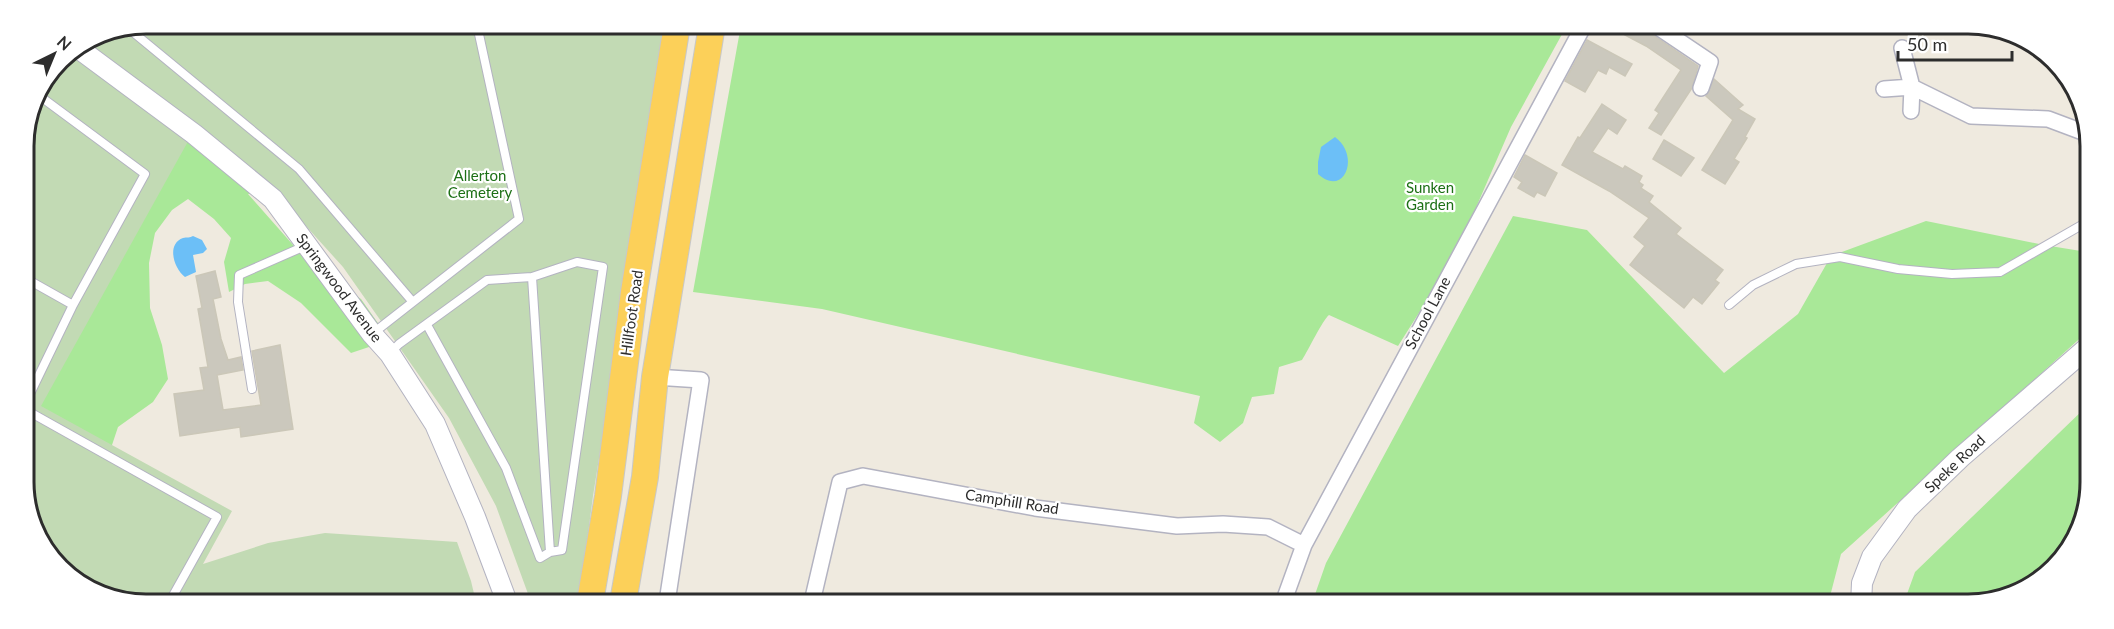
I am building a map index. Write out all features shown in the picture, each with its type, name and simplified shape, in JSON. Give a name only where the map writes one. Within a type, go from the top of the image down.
[{"type":"highway","name":"Hillfoot Road","points":[[591,594],[608,496],[634,292],[676,34]]},
{"type":"highway","points":[[624,594],[645,477],[655,378],[711,34]]},
{"type":"street","name":"School Lane","points":[[1286,594],[1304,544],[1579,34]]},
{"type":"street","points":[[1668,34],[1710,62],[1701,88]]},
{"type":"street","points":[[1902,48],[1912,87],[1911,111]]},
{"type":"street","name":"Springwood Avenue","points":[[84,53],[194,134],[273,199],[372,334],[390,354],[435,424],[476,518],[504,594]]},
{"type":"street","points":[[1884,89],[1912,87],[1971,116],[2048,119],[2078,130]]},
{"type":"street","name":"Speke Road","points":[[1861,594],[1862,583],[1872,557],[1907,509],[1960,458],[2080,354]]},
{"type":"street","points":[[655,378],[701,380],[668,594]]},
{"type":"street","name":"Camphill Road","points":[[814,594],[840,482],[862,476],[1035,508],[1177,526],[1223,524],[1268,527],[1304,544]]},
{"type":"lane","points":[[372,334],[519,219],[479,34]]},
{"type":"lane","points":[[136,35],[299,169],[412,301]]},
{"type":"lane","points":[[35,383],[73,305],[145,174],[45,100]]},
{"type":"lane","points":[[1729,305],[1753,285],[1796,264],[1840,257],[1898,269],[1952,274],[2000,272],[2080,226]]},
{"type":"lane","points":[[252,389],[238,302],[238,275],[306,246]]},
{"type":"lane","points":[[390,354],[399,344],[428,325],[486,280],[532,277],[577,262],[603,267],[562,550],[550,552],[540,558],[506,468],[428,325]]},
{"type":"lane","points":[[532,277],[550,552]]},
{"type":"lane","points":[[35,284],[73,305]]},
{"type":"lane","points":[[35,415],[217,517],[174,594]]},
{"type":"green space","name":"Allerton Cemetery","points":[[146,34],[667,34],[593,496],[580,594],[528,594],[496,506],[449,418],[343,267],[277,194],[91,49],[110,40]]},
{"type":"green space","name":"Sunken Garden","points":[[739,34],[1562,34],[1511,127],[1455,256],[1398,346],[1329,315],[1302,360],[1279,367],[1274,394],[1252,397],[1243,423],[1220,442],[1194,423],[1200,396],[822,309],[693,292]]},
{"type":"green space","points":[[108,41],[267,189],[248,194],[309,263],[361,299],[387,336],[369,347],[351,353],[301,303],[268,281],[245,284],[229,292],[224,262],[231,238],[214,219],[188,199],[172,210],[155,233],[149,263],[150,308],[162,345],[168,379],[153,402],[118,427],[107,460],[41,446],[35,381],[35,318],[58,84],[84,84],[84,53]]},
{"type":"green space","points":[[84,57],[191,136],[41,406],[232,511],[203,564],[268,543],[325,533],[457,542],[474,594],[132,594],[104,586],[90,579],[67,562],[53,545],[40,519],[35,497],[35,132],[43,104],[53,84],[84,84]]},
{"type":"green space","points":[[1513,216],[1587,230],[1724,373],[1798,314],[1831,256],[1926,221],[2080,251],[2080,338],[1841,554],[1831,594],[1315,594],[1326,563]]},
{"type":"green space","points":[[2080,413],[2080,482],[2076,511],[2061,545],[2047,562],[2030,576],[2004,589],[1975,594],[1907,594],[1915,572]]},
{"type":"water","points":[[1335,137],[1343,145],[1348,163],[1342,178],[1335,181],[1327,180],[1318,174],[1318,162],[1321,147]]},
{"type":"water","points":[[193,236],[202,240],[207,249],[203,253],[193,255],[196,272],[185,277],[175,263],[173,251],[178,241]]},
{"type":"building","points":[[1623,34],[1652,34],[1698,66],[1692,88],[1661,135],[1649,128],[1659,113],[1655,110],[1681,70],[1646,46]]},
{"type":"building","points":[[1587,40],[1632,64],[1625,76],[1609,67],[1606,74],[1598,70],[1585,92],[1565,81]]},
{"type":"building","points":[[1714,79],[1743,105],[1738,109],[1755,119],[1734,159],[1739,162],[1725,184],[1702,170],[1733,120],[1706,96]]},
{"type":"building","points":[[1602,104],[1626,120],[1617,134],[1608,128],[1592,152],[1623,169],[1625,166],[1642,176],[1639,182],[1643,185],[1641,188],[1653,196],[1649,202],[1681,228],[1676,234],[1723,270],[1715,280],[1719,283],[1702,304],[1693,297],[1684,308],[1630,265],[1645,246],[1634,237],[1649,218],[1609,191],[1562,165],[1578,137],[1580,138]]},
{"type":"building","points":[[1664,140],[1694,158],[1681,176],[1653,159]]},
{"type":"building","points":[[1525,155],[1557,173],[1545,196],[1537,192],[1534,197],[1518,188],[1522,182],[1514,177]]},
{"type":"building","points":[[215,271],[221,297],[213,299],[221,339],[228,360],[241,357],[243,370],[217,375],[223,410],[261,405],[252,351],[280,345],[293,429],[241,437],[240,427],[180,436],[174,394],[204,390],[200,368],[208,367],[198,309],[202,308],[196,276]]}]
